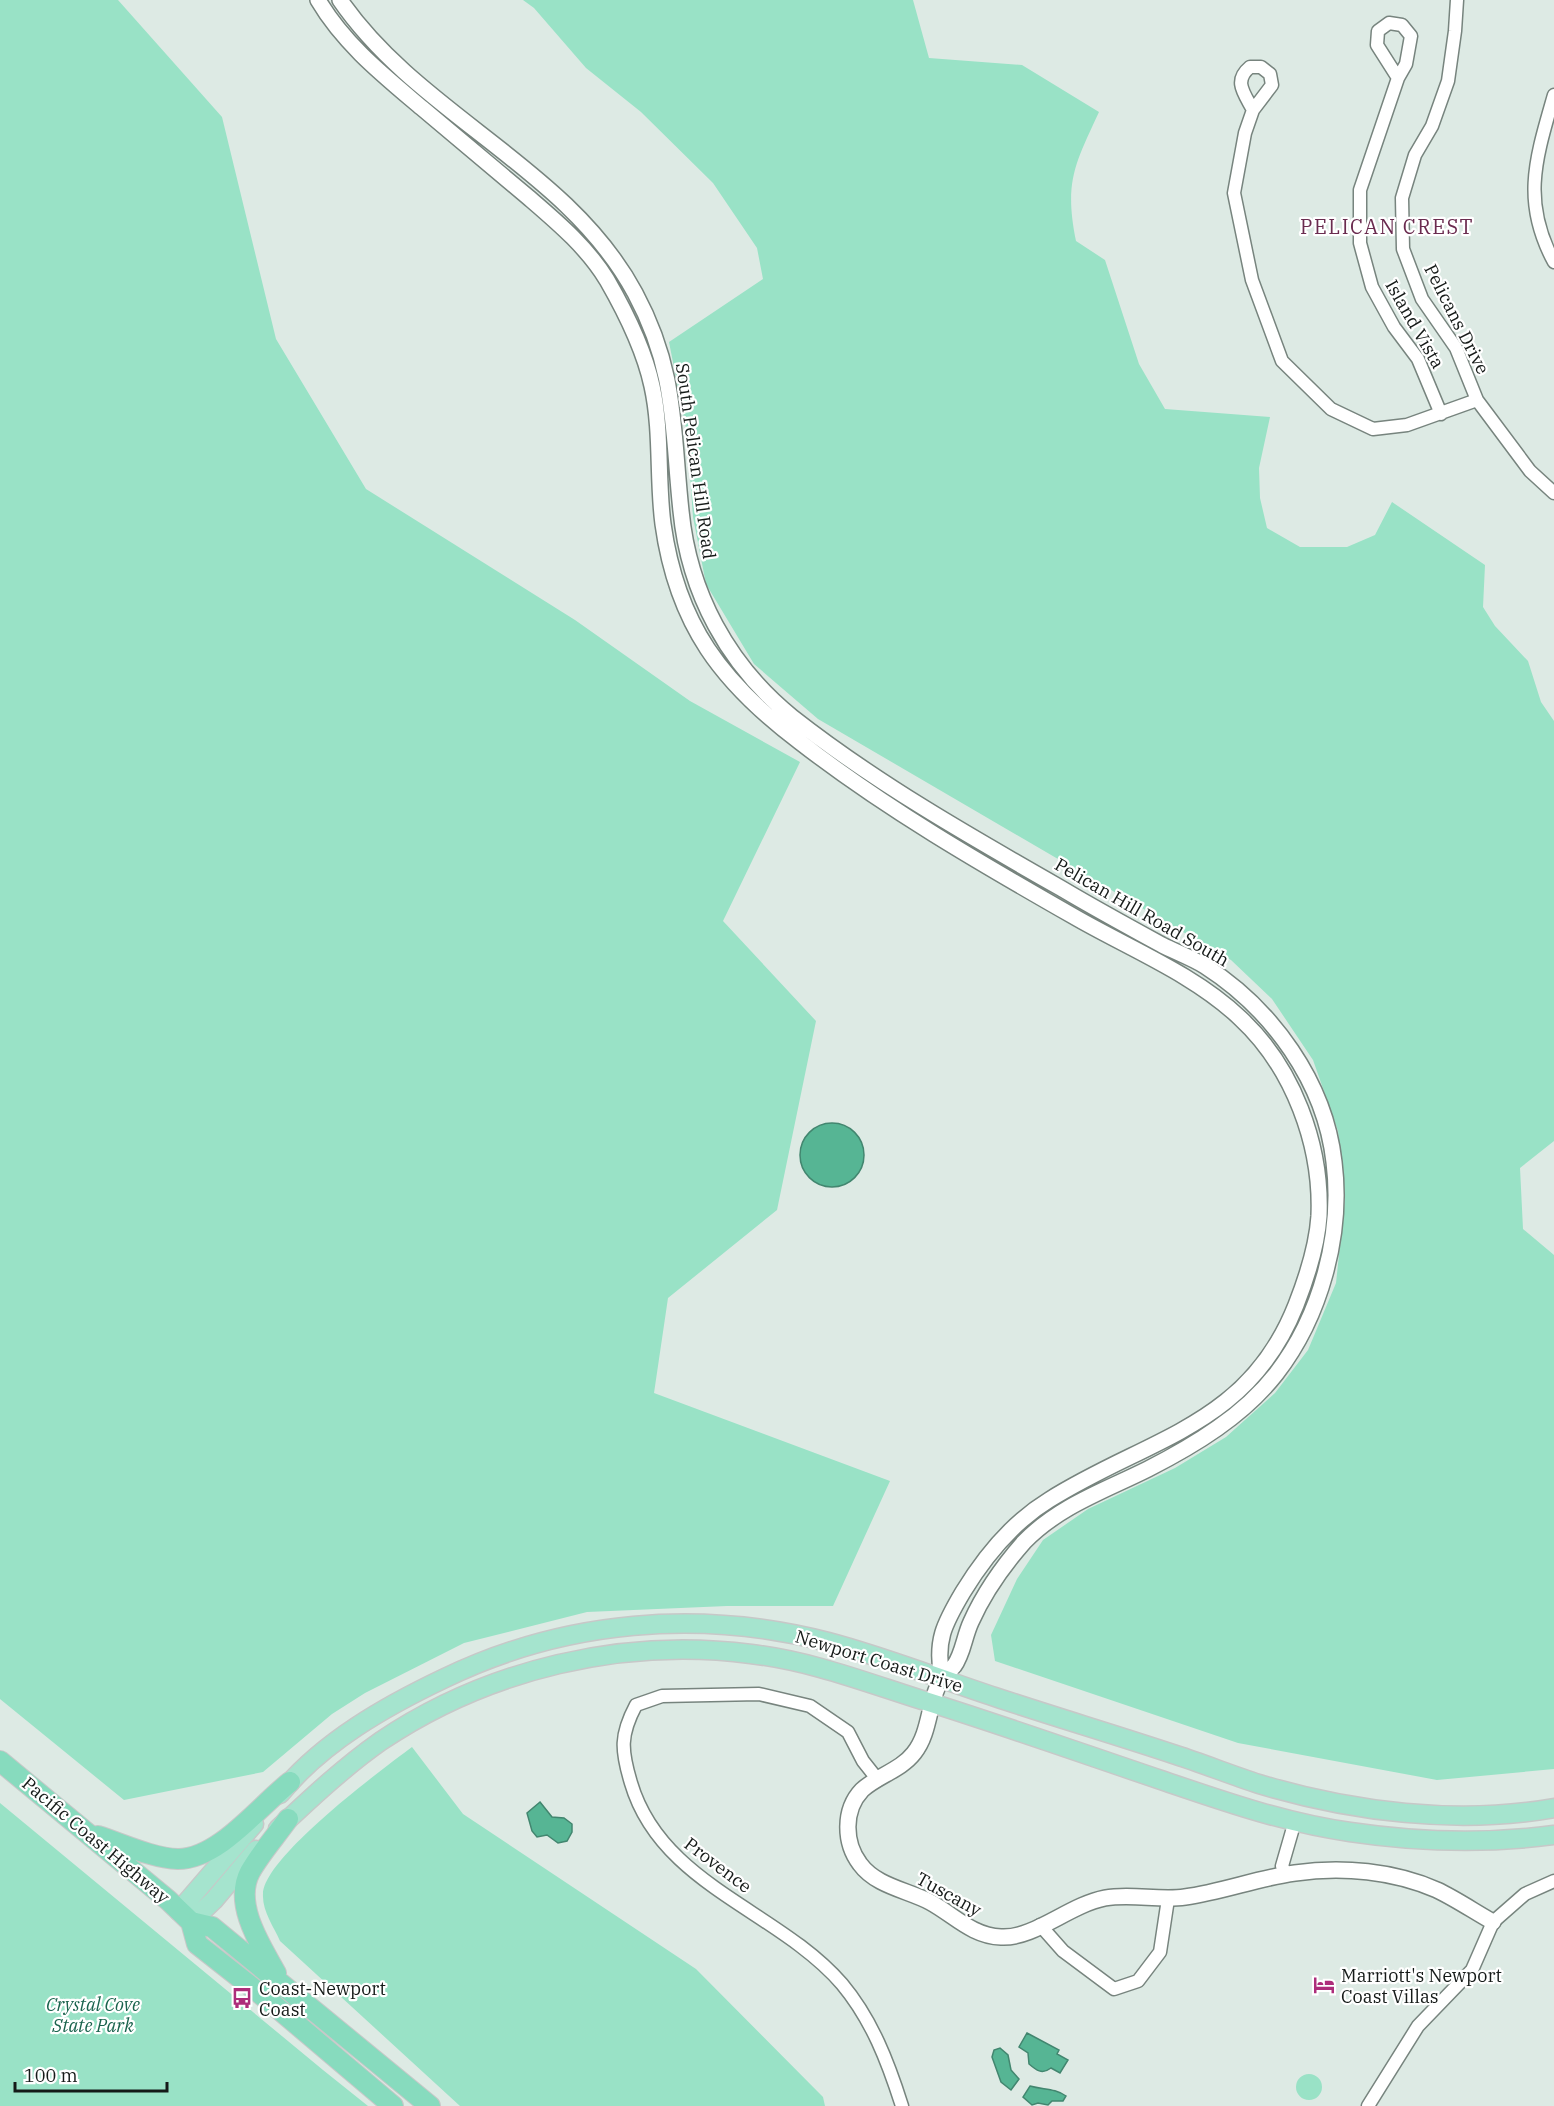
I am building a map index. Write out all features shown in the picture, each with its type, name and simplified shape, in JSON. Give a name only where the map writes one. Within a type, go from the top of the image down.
[{"type":"highway","name":"Pacific Coast Highway","points":[[0,1761],[90,1833],[185,1916],[212,1926],[430,2106]]},
{"type":"highway","points":[[90,1833],[166,1857],[198,1857],[227,1838],[290,1782]]},
{"type":"highway","points":[[284,1985],[255,1936],[246,1894],[249,1874],[288,1819]]},
{"type":"highway","name":"Pacific Coast Highway","points":[[185,1916],[197,1944],[268,2000],[393,2106]]},
{"type":"main road","name":"Newport Coast Drive","points":[[185,1916],[290,1782],[334,1744],[378,1713],[410,1694],[477,1662],[549,1639],[580,1632],[658,1623],[756,1627],[831,1643],[1262,1784],[1348,1804],[1415,1814],[1482,1814],[1554,1808]]},
{"type":"main road","name":"Newport Coast Drive","points":[[185,1916],[214,1900],[264,1841],[344,1769],[383,1740],[432,1712],[520,1674],[576,1660],[660,1650],[750,1654],[836,1671],[1245,1808],[1295,1821],[1349,1832],[1407,1838],[1470,1841],[1554,1834]]},
{"type":"street","points":[[318,0],[335,28],[376,69],[566,229],[603,274],[634,332],[641,351]]},
{"type":"street","name":"South Pelican Hill Road","points":[[340,0],[378,47],[569,207],[606,246],[633,289],[651,326],[669,385],[677,439],[681,514],[690,566],[711,620],[756,697]]},
{"type":"street","name":"Pelicans Drive","points":[[1457,0],[1448,81],[1432,126],[1415,155],[1402,198],[1402,249],[1422,299],[1456,348],[1477,400],[1530,471],[1554,493]]},
{"type":"street","name":"Island Vista","points":[[1398,78],[1360,190],[1360,243],[1372,287],[1394,327],[1418,359],[1441,414]]},
{"type":"street","points":[[1554,95],[1533,178],[1537,224],[1554,262]]},
{"type":"street","points":[[1253,110],[1245,133],[1234,194],[1252,280],[1282,361],[1331,409],[1373,429],[1407,424],[1477,400]]},
{"type":"street","points":[[444,126],[456,113]]},
{"type":"street","points":[[634,332],[651,326]]},
{"type":"street","name":"South Pelican Hill Road","points":[[641,351],[658,346]]},
{"type":"street","name":"Pelican Hill Road South","points":[[641,351],[653,388],[663,525],[677,585],[700,637],[727,679],[804,726],[926,809],[1071,894],[1205,967],[1247,999],[1288,1044],[1310,1082],[1326,1119],[1334,1161],[1337,1213],[1326,1271],[1302,1332],[1276,1375],[1236,1415],[1202,1440],[1050,1518],[1022,1545],[989,1586],[968,1628],[958,1662],[942,1678],[933,1703]]},
{"type":"street","name":"Pelican Hill Road South","points":[[756,697],[803,745],[951,844],[1068,914],[1210,992],[1244,1021],[1280,1065],[1309,1134],[1317,1171],[1319,1218],[1309,1271],[1287,1327],[1263,1366],[1228,1401],[1194,1425],[1061,1492],[1044,1502],[1010,1530],[973,1575],[951,1612],[937,1651],[942,1678]]},
{"type":"street","points":[[846,774],[855,761]]},
{"type":"street","points":[[1194,1425],[1202,1440]]},
{"type":"street","name":"Provence","points":[[878,1780],[863,1761],[849,1732],[810,1706],[759,1694],[662,1696],[636,1705],[624,1728],[622,1756],[633,1790],[669,1850],[711,1886],[803,1948],[841,1983],[868,2019],[888,2064],[902,2106]]},
{"type":"street","name":"Tuscany","points":[[933,1703],[919,1746],[898,1767],[865,1788],[849,1813],[848,1835],[863,1869],[878,1881],[932,1903],[978,1932],[1011,1937],[1028,1933],[1078,1905],[1107,1898],[1190,1897],[1302,1871],[1374,1872],[1439,1891],[1493,1922]]},
{"type":"street","points":[[1286,1874],[1282,1866],[1295,1821]]},
{"type":"street","points":[[1368,2106],[1418,2026],[1472,1970],[1493,1922],[1525,1894],[1554,1881]]},
{"type":"street","points":[[1040,1925],[1063,1951],[1114,1989],[1138,1981],[1160,1952],[1168,1899]]},
{"type":"green space","points":[[0,0],[118,0],[222,117],[276,339],[366,489],[575,620],[690,701],[800,762],[723,921],[816,1021],[777,1210],[668,1298],[654,1393],[890,1481],[833,1606],[727,1606],[587,1612],[464,1643],[365,1693],[332,1714],[263,1772],[124,1800],[0,1699]]},
{"type":"green space","points":[[523,0],[913,0],[929,58],[1022,65],[1099,112],[1074,174],[1071,203],[1076,241],[1105,260],[1139,364],[1165,409],[1270,417],[1259,468],[1260,498],[1267,528],[1300,547],[1347,547],[1375,535],[1392,502],[1485,565],[1483,607],[1495,626],[1528,661],[1541,702],[1554,721],[1554,1141],[1520,1168],[1523,1229],[1554,1255],[1554,1769],[1437,1780],[1238,1743],[995,1661],[991,1635],[1017,1579],[1043,1540],[1088,1509],[1175,1468],[1226,1437],[1275,1393],[1308,1350],[1336,1283],[1345,1198],[1338,1131],[1313,1060],[1272,999],[1231,960],[818,719],[754,664],[706,584],[693,517],[687,433],[669,342],[763,279],[757,248],[713,183],[641,112],[586,68],[534,8]]},
{"type":"green space","points":[[412,1747],[463,1814],[696,1969],[823,2097],[825,2106],[460,2106],[280,1941],[266,1913],[263,1900],[268,1878],[302,1837],[351,1794]]},
{"type":"green space","name":"Crystal Cove State Park","points":[[0,1803],[323,2070],[368,2106],[0,2106]]},
{"type":"green space","points":[[1309,2074],[1318,2078],[1322,2087],[1318,2096],[1309,2100],[1300,2096],[1296,2087],[1300,2078]]},
{"type":"shaded area","points":[[832,1123],[850,1129],[858,1137],[864,1155],[858,1173],[850,1181],[832,1187],[814,1181],[806,1173],[800,1155],[806,1137],[814,1129]]},
{"type":"shaded area","points":[[540,1802],[552,1817],[564,1818],[572,1824],[572,1832],[567,1841],[558,1843],[547,1835],[537,1837],[532,1831],[527,1813]]},
{"type":"shaded area","points":[[1027,2033],[1059,2050],[1057,2054],[1068,2060],[1060,2073],[1051,2068],[1039,2071],[1029,2064],[1028,2053],[1019,2047]]},
{"type":"shaded area","points":[[1000,2048],[1008,2055],[1011,2070],[1019,2079],[1011,2090],[1001,2082],[992,2057],[994,2050]]},
{"type":"shaded area","points":[[1030,2086],[1053,2090],[1066,2096],[1063,2101],[1052,2101],[1048,2105],[1038,2103],[1032,2105],[1023,2097]]},
{"type":"place","name":"Marriott's Newport Coast Villas","points":[[1324,1985]]},
{"type":"place","name":"Coast-Newport Coast","points":[[242,1998]]},
{"type":"district","name":"PELICAN CREST","points":[[1387,226]]}]
